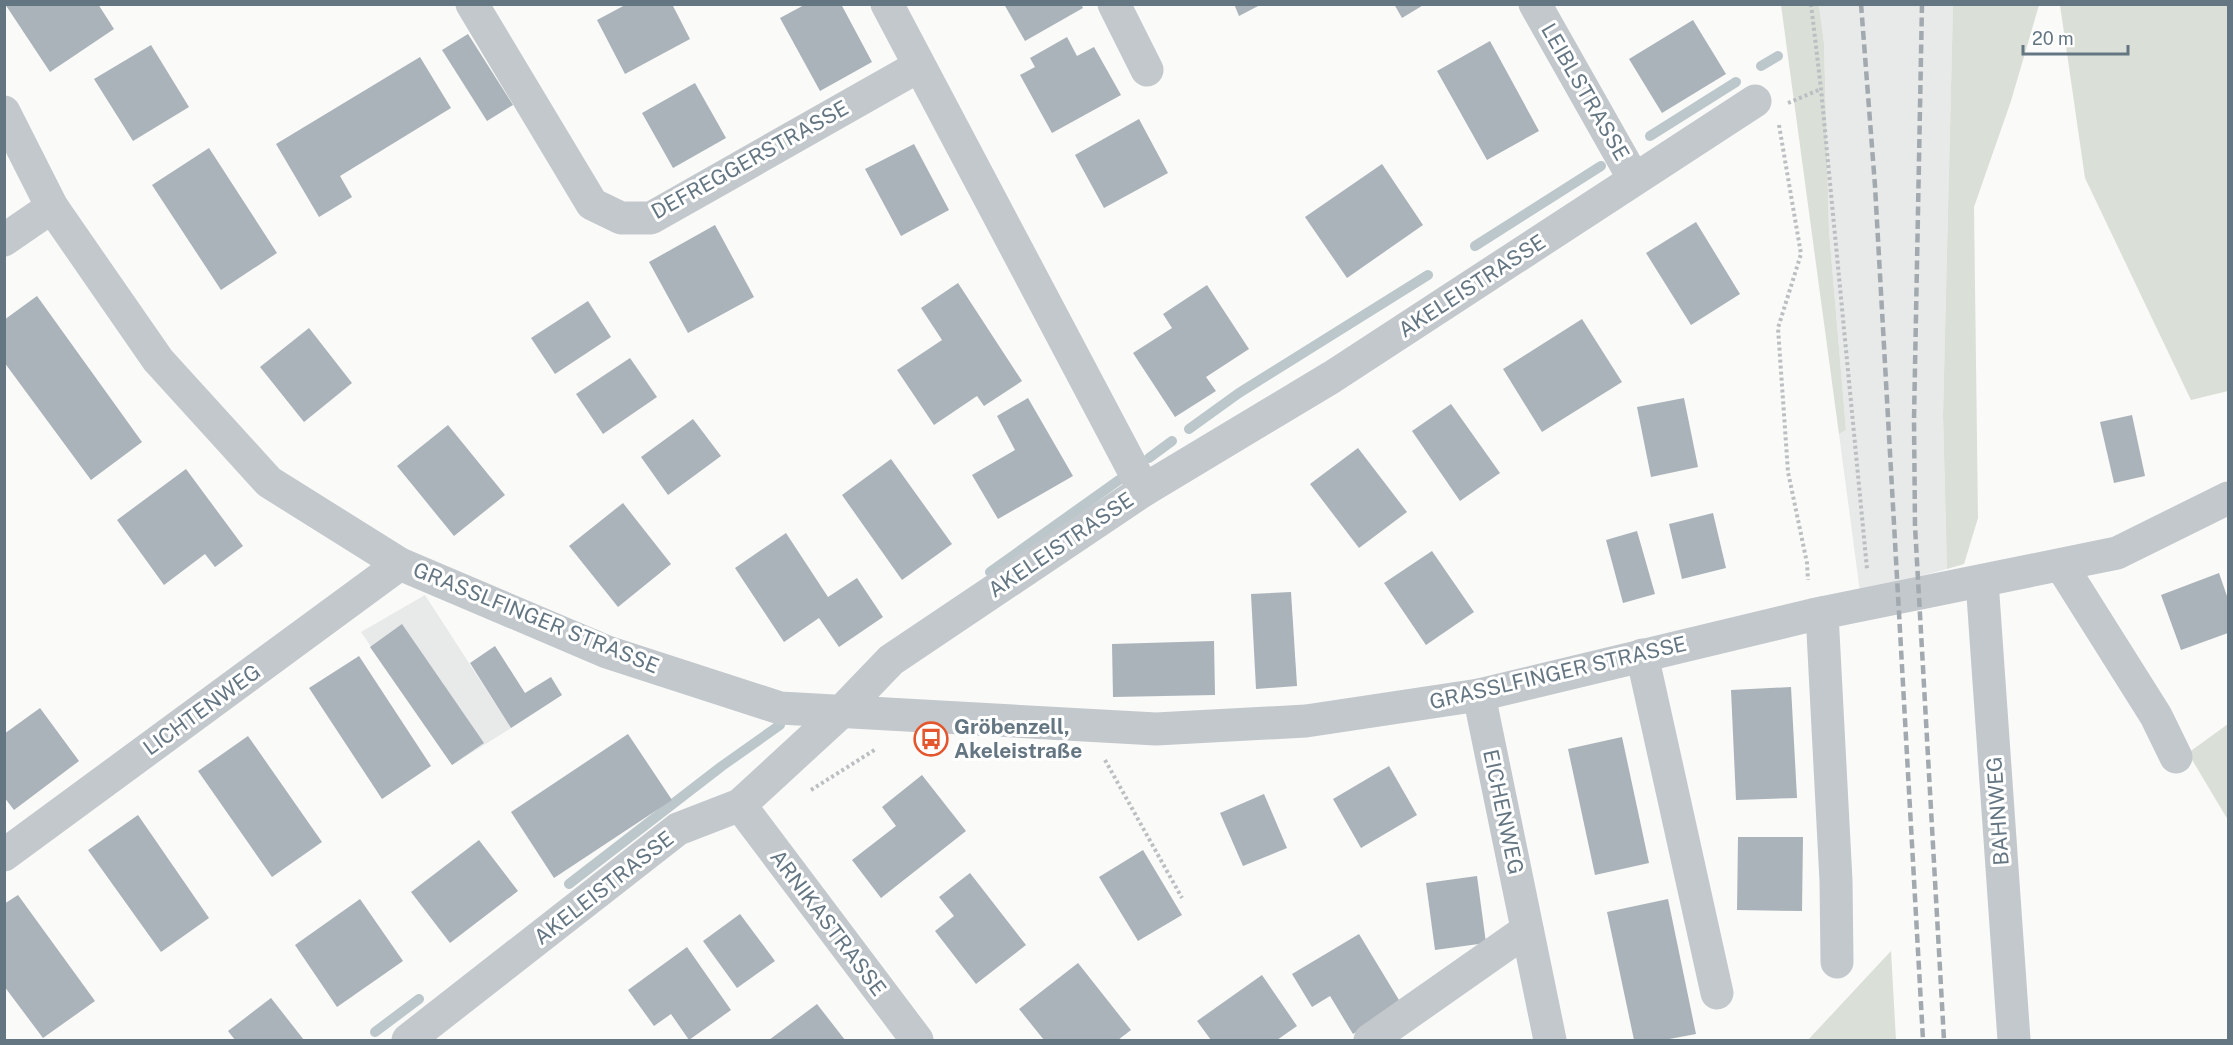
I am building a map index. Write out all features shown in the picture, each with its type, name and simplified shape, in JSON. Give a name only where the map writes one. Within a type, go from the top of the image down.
[{"type":"street","name":"DEFREGGERSTRASSE","points":[[472,4],[592,204],[621,218],[651,218],[919,66]]},
{"type":"street","points":[[887,4],[1144,490]]},
{"type":"street","points":[[1114,4],[1146,70]]},
{"type":"street","name":"LEIBLSTRASSE","points":[[1535,4],[1634,179]]},
{"type":"street","name":"AKELEISTRASSE","points":[[408,1041],[678,829],[740,805],[841,712],[891,660],[1144,490],[1332,377],[1634,179],[1766,104]]},
{"type":"street","name":"GRASSLFINGER STRASSE","points":[[4,112],[52,207],[158,360],[269,482],[400,564],[439,594],[780,708],[1156,729],[1306,722],[1479,695],[1817,614],[2117,553],[2229,498]]},
{"type":"street","points":[[4,240],[52,207]]},
{"type":"street","name":"LICHTENWEG","points":[[4,855],[400,564]]},
{"type":"street","points":[[2061,564],[2156,716],[2176,757]]},
{"type":"street","name":"BAHNWEG","points":[[1982,581],[2014,1041]]},
{"type":"street","points":[[1817,614],[1836,881],[1837,962]]},
{"type":"street","points":[[1642,655],[1717,993]]},
{"type":"street","name":"EICHENWEG","points":[[1479,695],[1550,1041]]},
{"type":"street","name":"ARNIKASTRASSE","points":[[740,805],[917,1041]]},
{"type":"street","points":[[1370,1041],[1527,930]]},
{"type":"path","points":[[1811,4],[1867,570]]},
{"type":"path","points":[[1817,614],[1788,472],[1778,328],[1801,254],[1766,104],[1821,89]]},
{"type":"path","points":[[1084,725],[1182,898]]},
{"type":"path","points":[[806,793],[882,746]]},
{"type":"shaded area","points":[[1781,5],[1819,5],[1824,43],[1829,231],[1846,430],[1839,434]]},
{"type":"shaded area","points":[[1819,5],[1953,5],[1943,416],[1947,569],[1860,592],[1839,434],[1846,430],[1829,231],[1824,43]]},
{"type":"shaded area","points":[[1953,5],[2039,5],[2011,101],[1974,207],[1978,518],[1964,564],[1947,569],[1943,416]]},
{"type":"shaded area","points":[[2060,5],[2228,5],[2228,391],[2191,400],[2085,178]]},
{"type":"shaded area","points":[[425,595],[511,728],[452,765],[361,632]]},
{"type":"shaded area","points":[[2228,724],[2228,820],[2188,753]]},
{"type":"shaded area","points":[[1891,951],[1896,1040],[1808,1040]]},
{"type":"building","points":[[5,4],[98,4],[114,29],[50,72]]},
{"type":"building","points":[[627,4],[672,4],[690,39],[625,74],[597,20]]},
{"type":"building","points":[[806,4],[841,4],[872,62],[820,91],[780,18]]},
{"type":"building","points":[[1004,4],[1081,4],[1083,8],[1025,41]]},
{"type":"building","points":[[1234,4],[1262,4],[1239,16]]},
{"type":"building","points":[[1394,4],[1425,4],[1402,18]]},
{"type":"building","points":[[1693,20],[1726,74],[1662,113],[1629,59]]},
{"type":"building","points":[[468,34],[513,105],[487,121],[442,50]]},
{"type":"building","points":[[1067,37],[1077,56],[1094,47],[1121,95],[1052,133],[1020,75],[1035,67],[1030,58]]},
{"type":"building","points":[[1490,41],[1539,131],[1487,160],[1437,71]]},
{"type":"building","points":[[151,45],[189,107],[133,141],[94,79]]},
{"type":"building","points":[[420,57],[451,108],[340,176],[352,197],[319,217],[276,144]]},
{"type":"building","points":[[695,83],[726,138],[673,168],[642,113]]},
{"type":"building","points":[[1139,119],[1168,173],[1104,208],[1075,155]]},
{"type":"building","points":[[914,144],[949,210],[901,236],[865,169]]},
{"type":"building","points":[[209,148],[277,253],[221,290],[152,185]]},
{"type":"building","points":[[1382,164],[1423,225],[1347,278],[1305,217]]},
{"type":"building","points":[[1696,222],[1740,294],[1691,325],[1646,253]]},
{"type":"building","points":[[715,225],[754,297],[688,333],[649,262]]},
{"type":"building","points":[[958,283],[1022,381],[984,406],[977,396],[934,425],[897,370],[942,340],[921,308]]},
{"type":"building","points":[[1207,285],[1249,349],[1206,377],[1216,391],[1175,417],[1133,353],[1172,328],[1163,314]]},
{"type":"building","points":[[37,296],[142,442],[91,480],[4,362],[4,320]]},
{"type":"building","points":[[588,301],[611,337],[555,374],[531,338]]},
{"type":"building","points":[[1582,319],[1622,382],[1542,432],[1503,369]]},
{"type":"building","points":[[309,328],[352,383],[304,422],[260,367]]},
{"type":"building","points":[[630,358],[657,397],[603,434],[576,394]]},
{"type":"building","points":[[1028,398],[1073,476],[998,519],[972,475],[1015,450],[997,416]]},
{"type":"building","points":[[1684,398],[1698,467],[1651,477],[1637,407]]},
{"type":"building","points":[[1451,404],[1500,473],[1460,501],[1412,431]]},
{"type":"building","points":[[2132,415],[2145,476],[2114,483],[2100,422]]},
{"type":"building","points":[[693,419],[721,456],[668,495],[641,457]]},
{"type":"building","points":[[448,425],[505,495],[454,536],[397,466]]},
{"type":"building","points":[[1358,448],[1407,512],[1359,548],[1310,484]]},
{"type":"building","points":[[891,459],[952,544],[902,580],[842,495]]},
{"type":"building","points":[[186,469],[243,546],[215,567],[205,554],[164,585],[117,520]]},
{"type":"building","points":[[623,503],[671,564],[618,607],[569,546]]},
{"type":"building","points":[[1713,513],[1726,568],[1682,579],[1669,524]]},
{"type":"building","points":[[1637,531],[1655,594],[1623,603],[1606,540]]},
{"type":"building","points":[[786,533],[828,597],[857,578],[883,617],[839,647],[819,618],[784,642],[735,568]]},
{"type":"building","points":[[1432,551],[1474,612],[1426,645],[1384,583]]},
{"type":"building","points":[[2219,573],[2228,599],[2228,633],[2181,650],[2161,595]]},
{"type":"building","points":[[1291,592],[1297,686],[1256,689],[1251,594]]},
{"type":"building","points":[[402,624],[484,743],[452,765],[370,647]]},
{"type":"building","points":[[1214,641],[1215,695],[1113,697],[1112,644]]},
{"type":"building","points":[[495,646],[525,693],[551,677],[562,695],[511,728],[470,663]]},
{"type":"building","points":[[359,656],[431,766],[382,799],[309,688]]},
{"type":"building","points":[[1791,687],[1797,798],[1736,800],[1731,690]]},
{"type":"building","points":[[40,708],[79,761],[14,810],[4,797],[4,734]]},
{"type":"building","points":[[628,734],[672,800],[554,878],[511,812]]},
{"type":"building","points":[[248,736],[322,842],[272,877],[198,771]]},
{"type":"building","points":[[1622,737],[1649,863],[1595,875],[1568,749]]},
{"type":"building","points":[[1389,766],[1417,815],[1361,848],[1333,799]]},
{"type":"building","points":[[922,775],[966,831],[881,898],[852,860],[896,826],[882,807]]},
{"type":"building","points":[[1264,794],[1287,848],[1243,866],[1220,813]]},
{"type":"building","points":[[138,815],[209,918],[161,952],[88,850]]},
{"type":"building","points":[[1738,837],[1803,837],[1802,911],[1737,910]]},
{"type":"building","points":[[479,840],[518,891],[450,943],[411,892]]},
{"type":"building","points":[[1143,850],[1182,915],[1138,941],[1099,877]]},
{"type":"building","points":[[970,873],[1026,945],[976,984],[935,931],[954,916],[939,897]]},
{"type":"building","points":[[1477,876],[1486,943],[1435,950],[1426,883]]},
{"type":"building","points":[[18,895],[95,1001],[43,1038],[4,986],[4,904]]},
{"type":"building","points":[[360,899],[403,961],[337,1007],[295,945]]},
{"type":"building","points":[[1668,899],[1696,1034],[1664,1040],[1634,1040],[1607,912]]},
{"type":"building","points":[[740,914],[775,961],[737,988],[703,941]]},
{"type":"building","points":[[1359,934],[1402,1005],[1353,1034],[1330,996],[1312,1007],[1292,974]]},
{"type":"building","points":[[687,947],[731,1010],[689,1040],[671,1014],[654,1026],[628,990]]},
{"type":"building","points":[[1078,963],[1131,1030],[1118,1040],[1044,1040],[1019,1009]]},
{"type":"building","points":[[1262,975],[1297,1026],[1277,1040],[1211,1040],[1197,1021]]},
{"type":"building","points":[[271,998],[304,1040],[235,1040],[228,1031]]},
{"type":"building","points":[[817,1004],[845,1040],[769,1040]]},
{"type":"waterway","points":[[1761,66],[1778,56]]},
{"type":"waterway","points":[[1650,136],[1736,82]]},
{"type":"waterway","points":[[1475,246],[1601,166]]},
{"type":"waterway","points":[[1189,429],[1239,393],[1428,275]]},
{"type":"waterway","points":[[1149,458],[1172,441]]},
{"type":"waterway","points":[[990,572],[1119,480]]},
{"type":"waterway","points":[[569,884],[722,766],[780,725]]},
{"type":"waterway","points":[[375,1032],[419,999]]},
{"type":"railway","points":[[1861,4],[1875,186],[1923,1040]]},
{"type":"railway","points":[[1922,4],[1914,419],[1915,526],[1944,1040]]},
{"type":"place","name":"Gröbenzell, Akeleistraße","points":[[931,739]]}]
